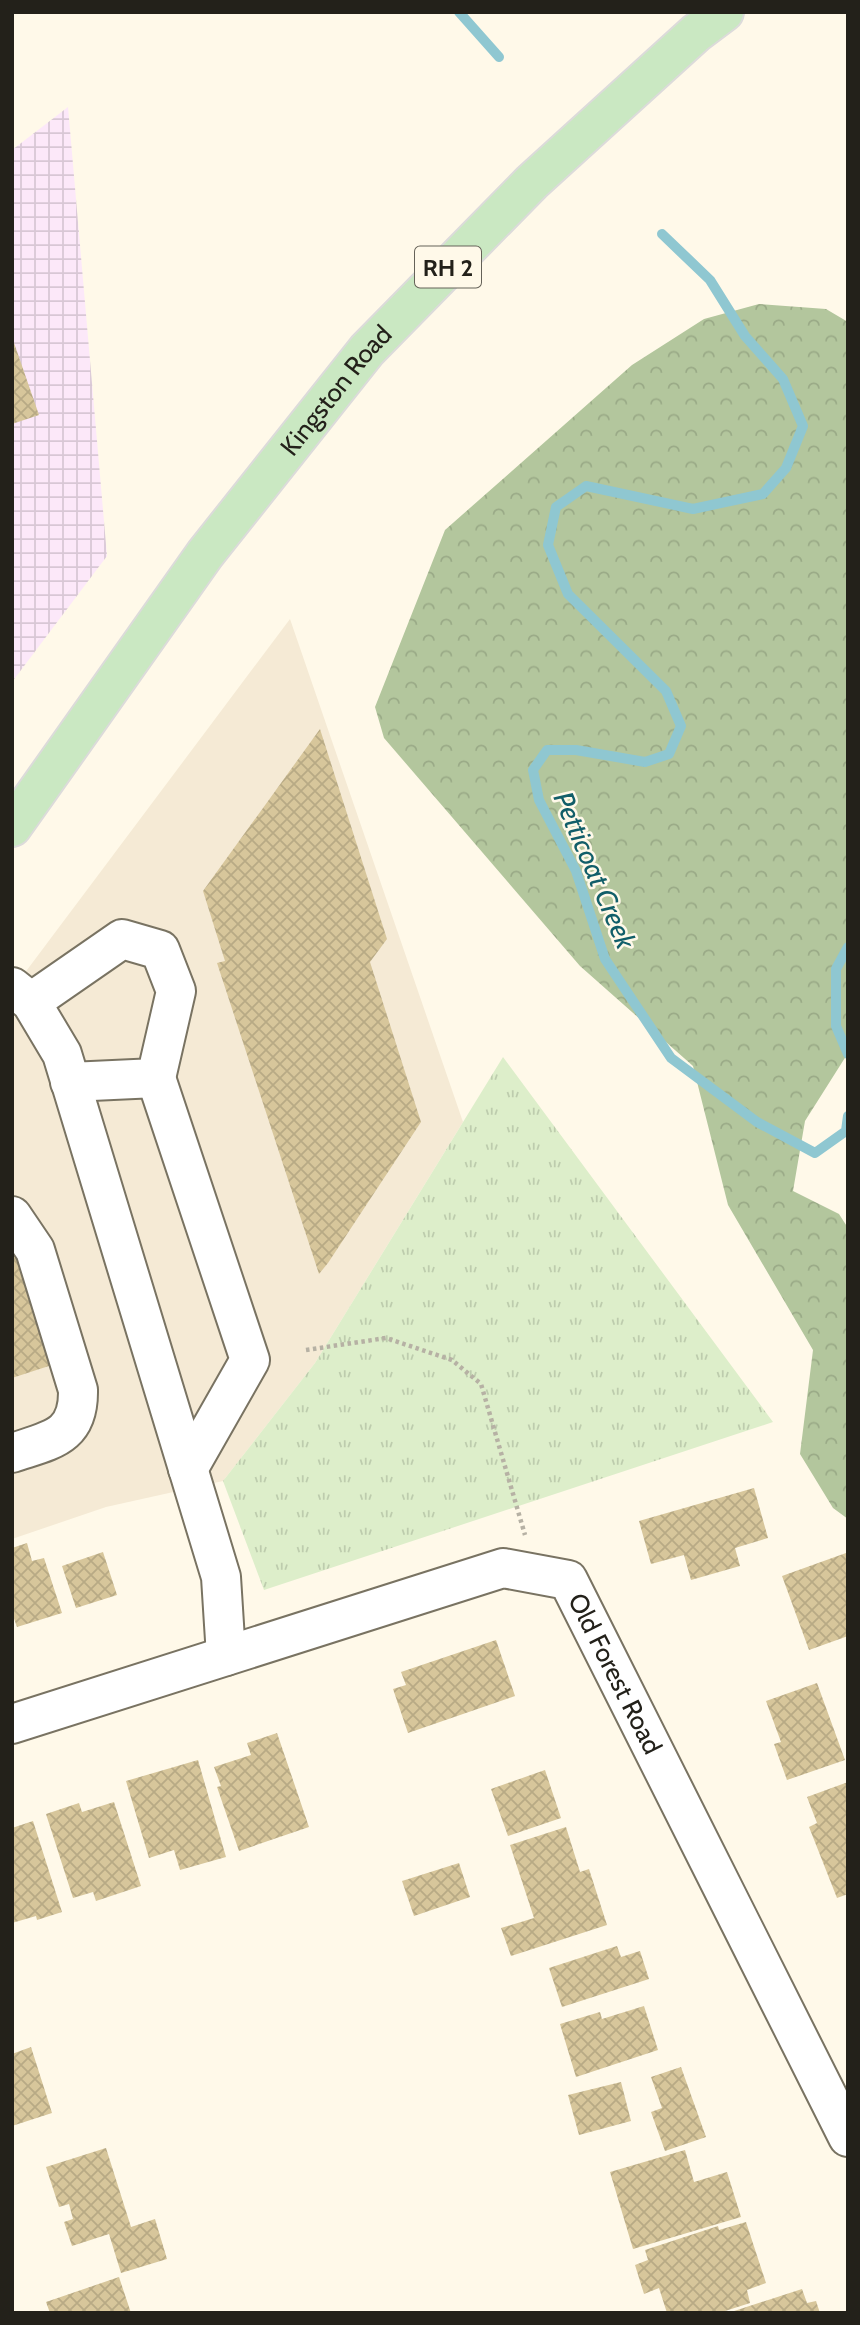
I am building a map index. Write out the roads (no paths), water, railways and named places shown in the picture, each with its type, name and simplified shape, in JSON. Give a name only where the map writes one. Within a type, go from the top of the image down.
[{"type":"main road","name":"Kingston Road","points":[[12,827],[205,554],[368,350],[532,182],[696,33],[724,12]]},
{"type":"street","points":[[188,1469],[250,1360],[156,1078],[176,991],[160,950],[122,939],[22,994],[62,1054],[71,1083],[188,1469],[221,1577],[226,1656]]},
{"type":"street","points":[[71,1083],[156,1078]]},
{"type":"street","points":[[12,1216],[35,1250],[78,1390],[78,1404],[75,1419],[57,1438],[12,1453]]},
{"type":"street","name":"Old Forest Road","points":[[12,1724],[503,1568],[568,1580],[848,2137]]},
{"type":"waterway","name":"Petticoat Creek","points":[[459,12],[499,57]]},
{"type":"waterway","name":"Petticoat Creek","points":[[662,234],[710,280],[745,336],[783,379],[803,426],[786,468],[763,494],[693,509],[586,486],[556,507],[548,545],[568,594],[666,691],[681,726],[669,754],[645,762],[576,750],[547,750],[533,770],[539,800],[576,871],[605,959],[671,1058],[757,1122],[815,1153],[846,1131],[848,1116]]},
{"type":"waterway","name":"Petticoat Creek","points":[[848,947],[836,969],[836,1026],[848,1054]]}]
